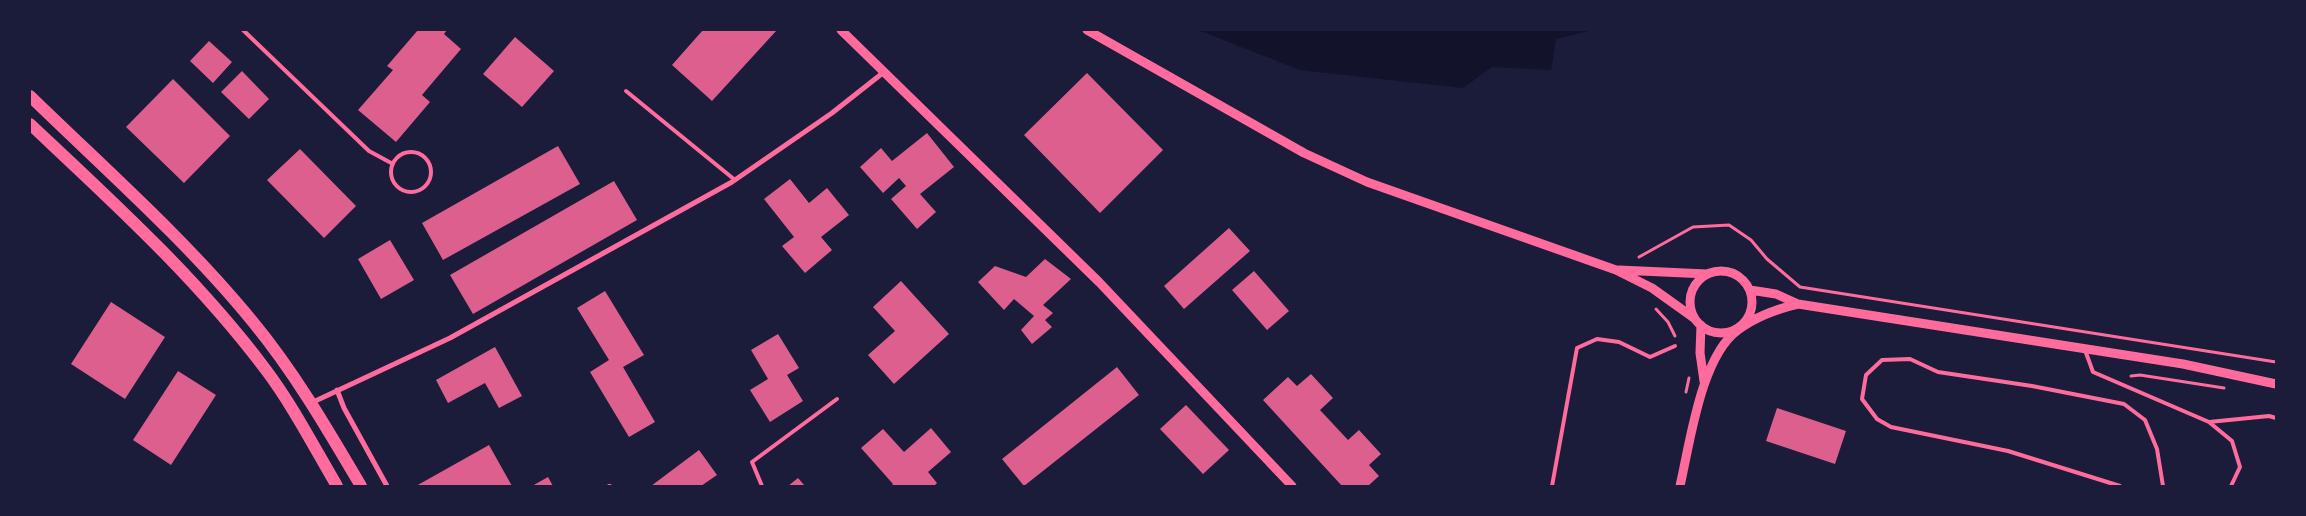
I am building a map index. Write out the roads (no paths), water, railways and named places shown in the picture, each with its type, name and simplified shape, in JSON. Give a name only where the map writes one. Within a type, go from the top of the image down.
[{"type":"main road","points":[[30,96],[188,248],[253,322],[283,361],[361,486]]},
{"type":"main road","points":[[30,124],[174,261],[222,315],[267,371],[337,486]]},
{"type":"street","points":[[841,30],[1099,282],[1292,486]]},
{"type":"street","points":[[1087,30],[1304,153],[1367,182],[1616,270],[1652,288],[1694,318],[1701,326],[1720,333],[1738,330],[1774,310],[1798,304]]},
{"type":"street","points":[[311,404],[450,338],[735,180],[832,113],[884,72]]},
{"type":"street","points":[[1616,270],[1707,274],[1727,271],[1737,274],[1750,290],[1752,310],[1747,319],[1720,350],[1712,363],[1704,384],[1680,486]]},
{"type":"street","points":[[1694,318],[1690,298],[1699,280],[1707,274]]},
{"type":"street","points":[[1750,290],[1776,294],[1798,304],[2184,364],[2276,384]]},
{"type":"street","points":[[1701,326],[1700,353],[1704,384]]},
{"type":"street","points":[[337,390],[344,408],[387,486]]},
{"type":"lane","points":[[243,30],[369,151],[393,164]]},
{"type":"lane","points":[[626,91],[735,180]]},
{"type":"lane","points":[[410,151],[420,153],[427,158],[431,166],[432,176],[428,184],[421,190],[403,191],[391,177],[393,164],[402,154],[410,151]]},
{"type":"lane","points":[[1552,486],[1577,348],[1597,339],[1619,342],[1650,357],[1676,346]]},
{"type":"lane","points":[[2084,348],[2093,372],[2209,422],[2232,441],[2240,467],[2231,486]]},
{"type":"lane","points":[[2120,486],[2008,451],[1892,427],[1877,419],[1862,399],[1866,375],[1882,360],[1910,359],[1938,372],[2032,386],[2124,404],[2145,420],[2158,449],[2163,486]]},
{"type":"lane","points":[[762,486],[752,462],[836,399]]},
{"type":"lane","points":[[2209,422],[2269,416],[2276,418]]}]
